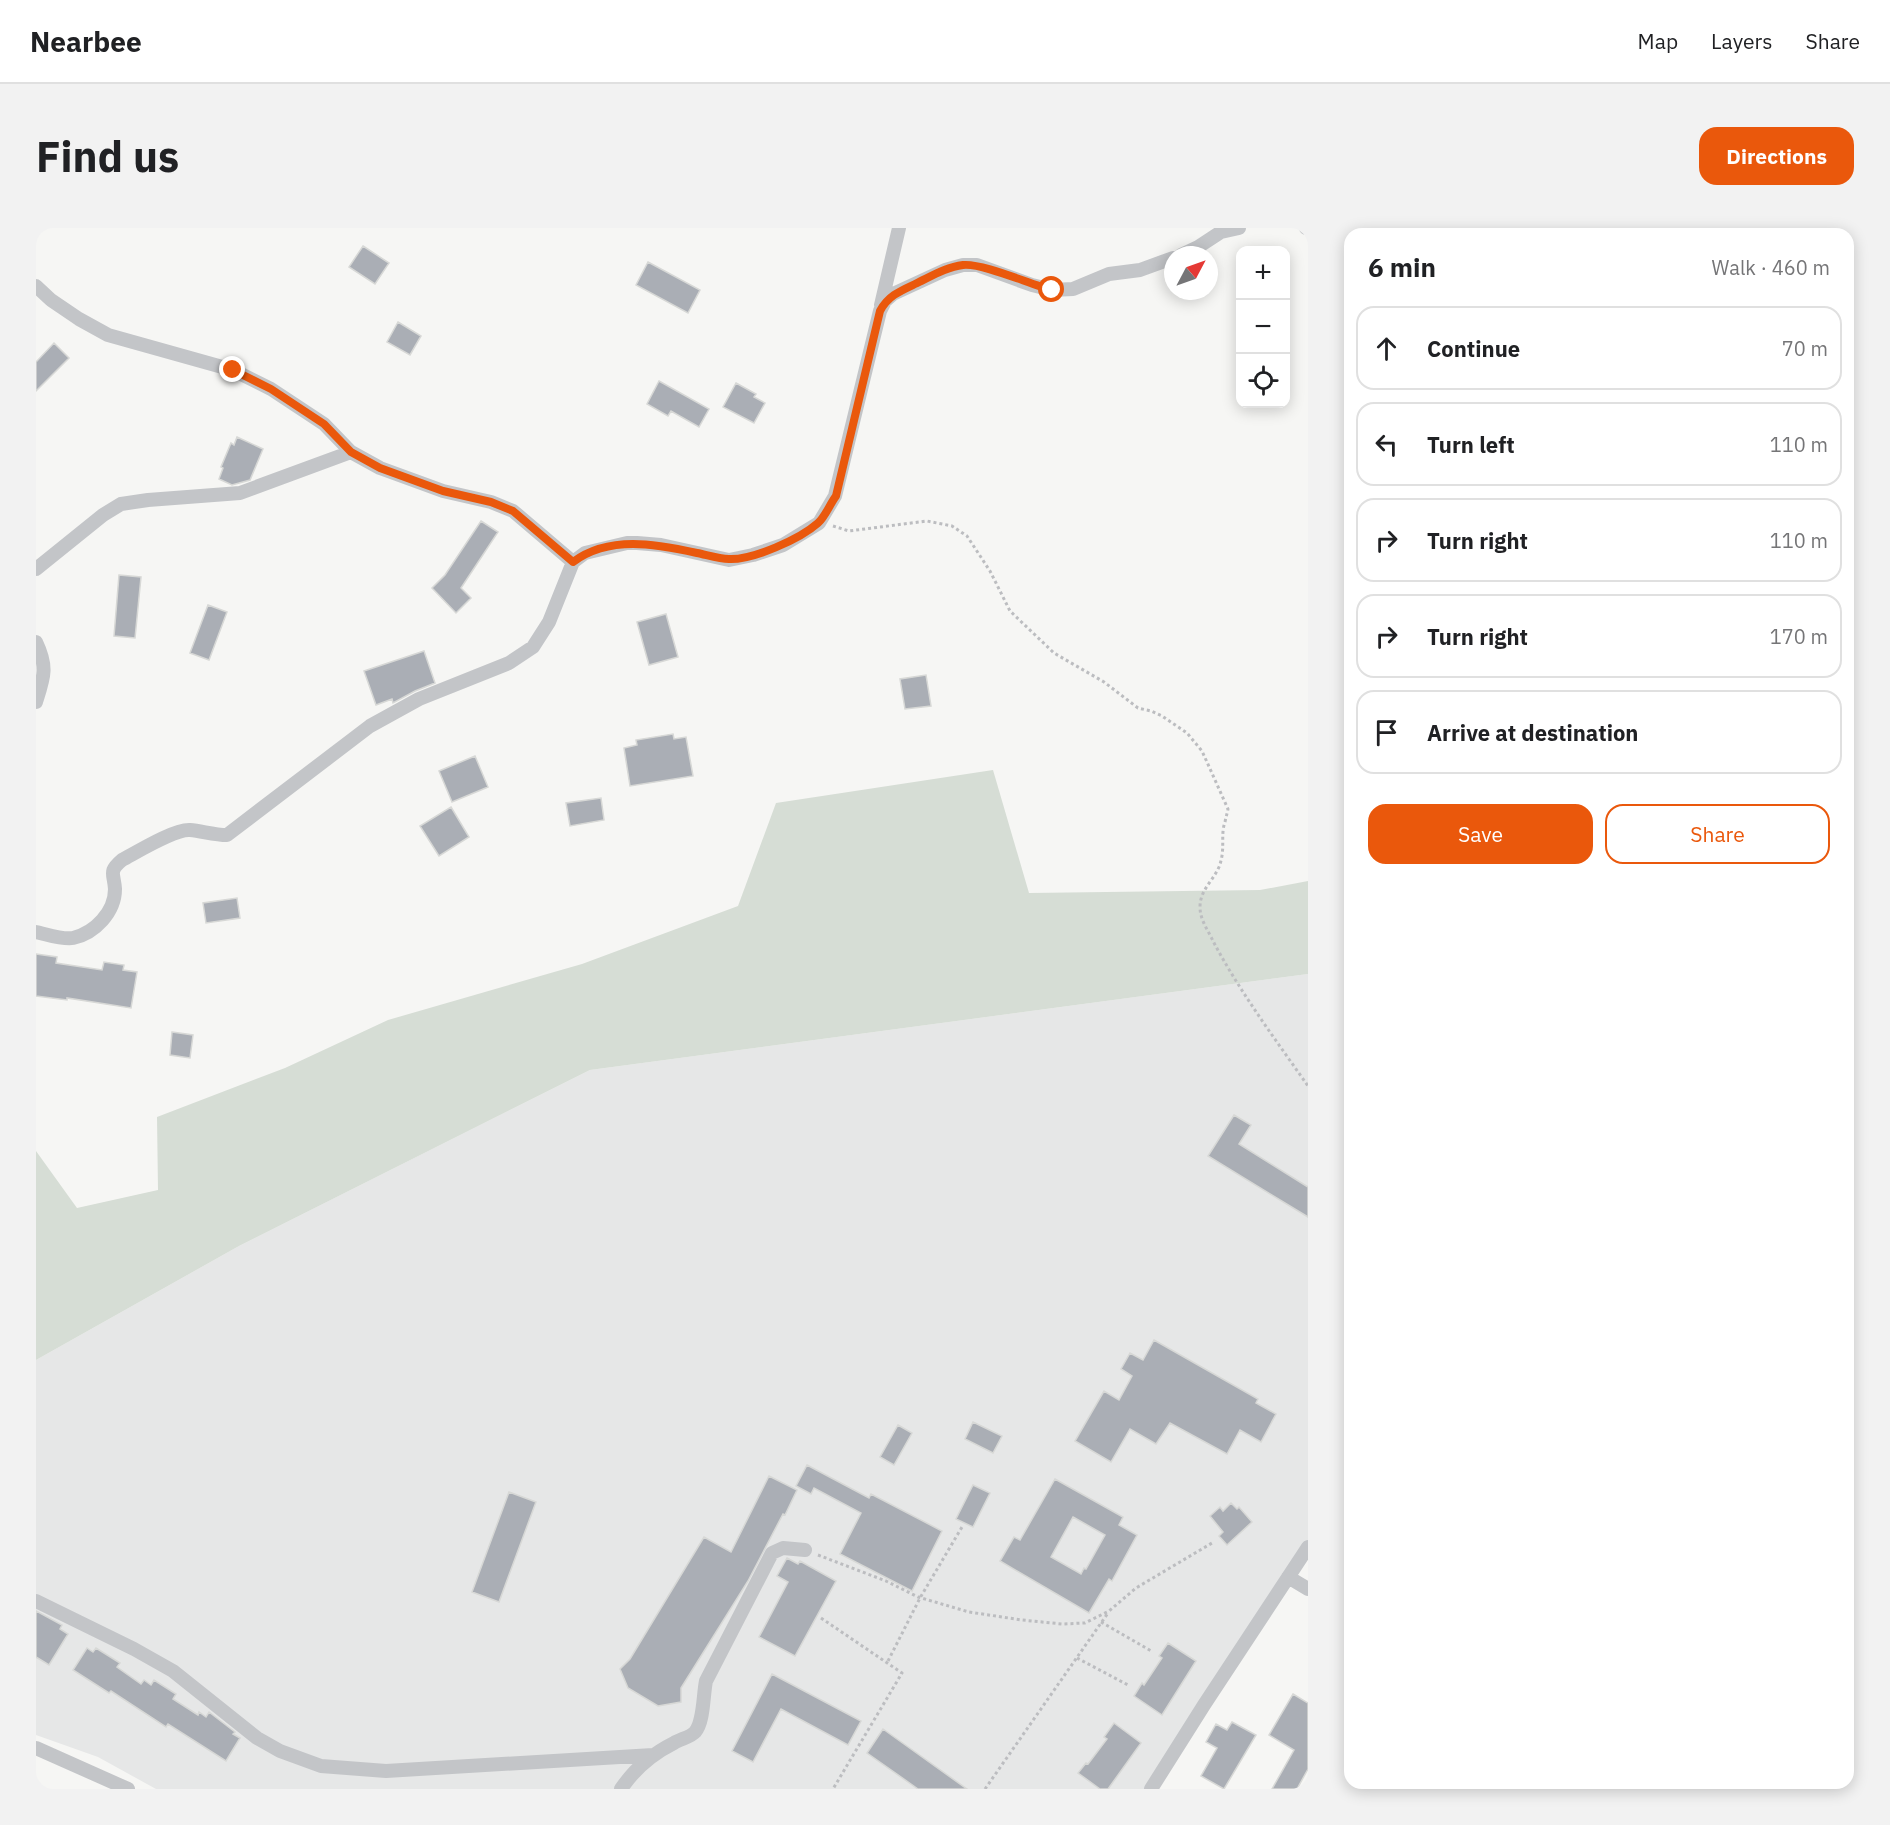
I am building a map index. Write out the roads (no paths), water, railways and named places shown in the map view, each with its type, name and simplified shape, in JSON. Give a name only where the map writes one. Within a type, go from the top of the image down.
[{"type":"street","points":[[36,932],[71,939],[95,928],[113,906],[115,888],[112,872],[114,866],[122,860],[178,831],[190,830],[227,835],[370,726],[419,699],[509,663],[533,647],[549,622],[573,562],[585,553],[627,543],[662,545],[729,560],[783,545],[819,523],[836,496],[899,228]]},
{"type":"street","points":[[1200,246],[1221,232],[1239,228]]},
{"type":"street","points":[[880,311],[885,301],[893,294],[945,270],[963,265],[977,265],[1052,290],[1073,289],[1109,274],[1140,270],[1164,261]]},
{"type":"street","points":[[36,286],[51,300],[108,336],[233,370],[271,389],[324,424],[351,452],[380,468],[443,491],[491,502],[513,511],[573,562]]},
{"type":"street","points":[[36,569],[103,515],[121,504],[240,493],[351,452]]},
{"type":"street","points":[[36,642],[43,657],[44,668],[36,702]]},
{"type":"street","points":[[1151,1789],[1308,1547]]},
{"type":"street","points":[[621,1789],[638,1767],[653,1755],[695,1732],[702,1718],[706,1681],[772,1553],[783,1548],[805,1551]]},
{"type":"street","points":[[1288,1577],[1308,1589]]},
{"type":"street","points":[[36,1601],[134,1649],[173,1671],[257,1738],[280,1751],[321,1766],[386,1771],[653,1755]]},
{"type":"street","points":[[36,1748],[128,1789]]}]
